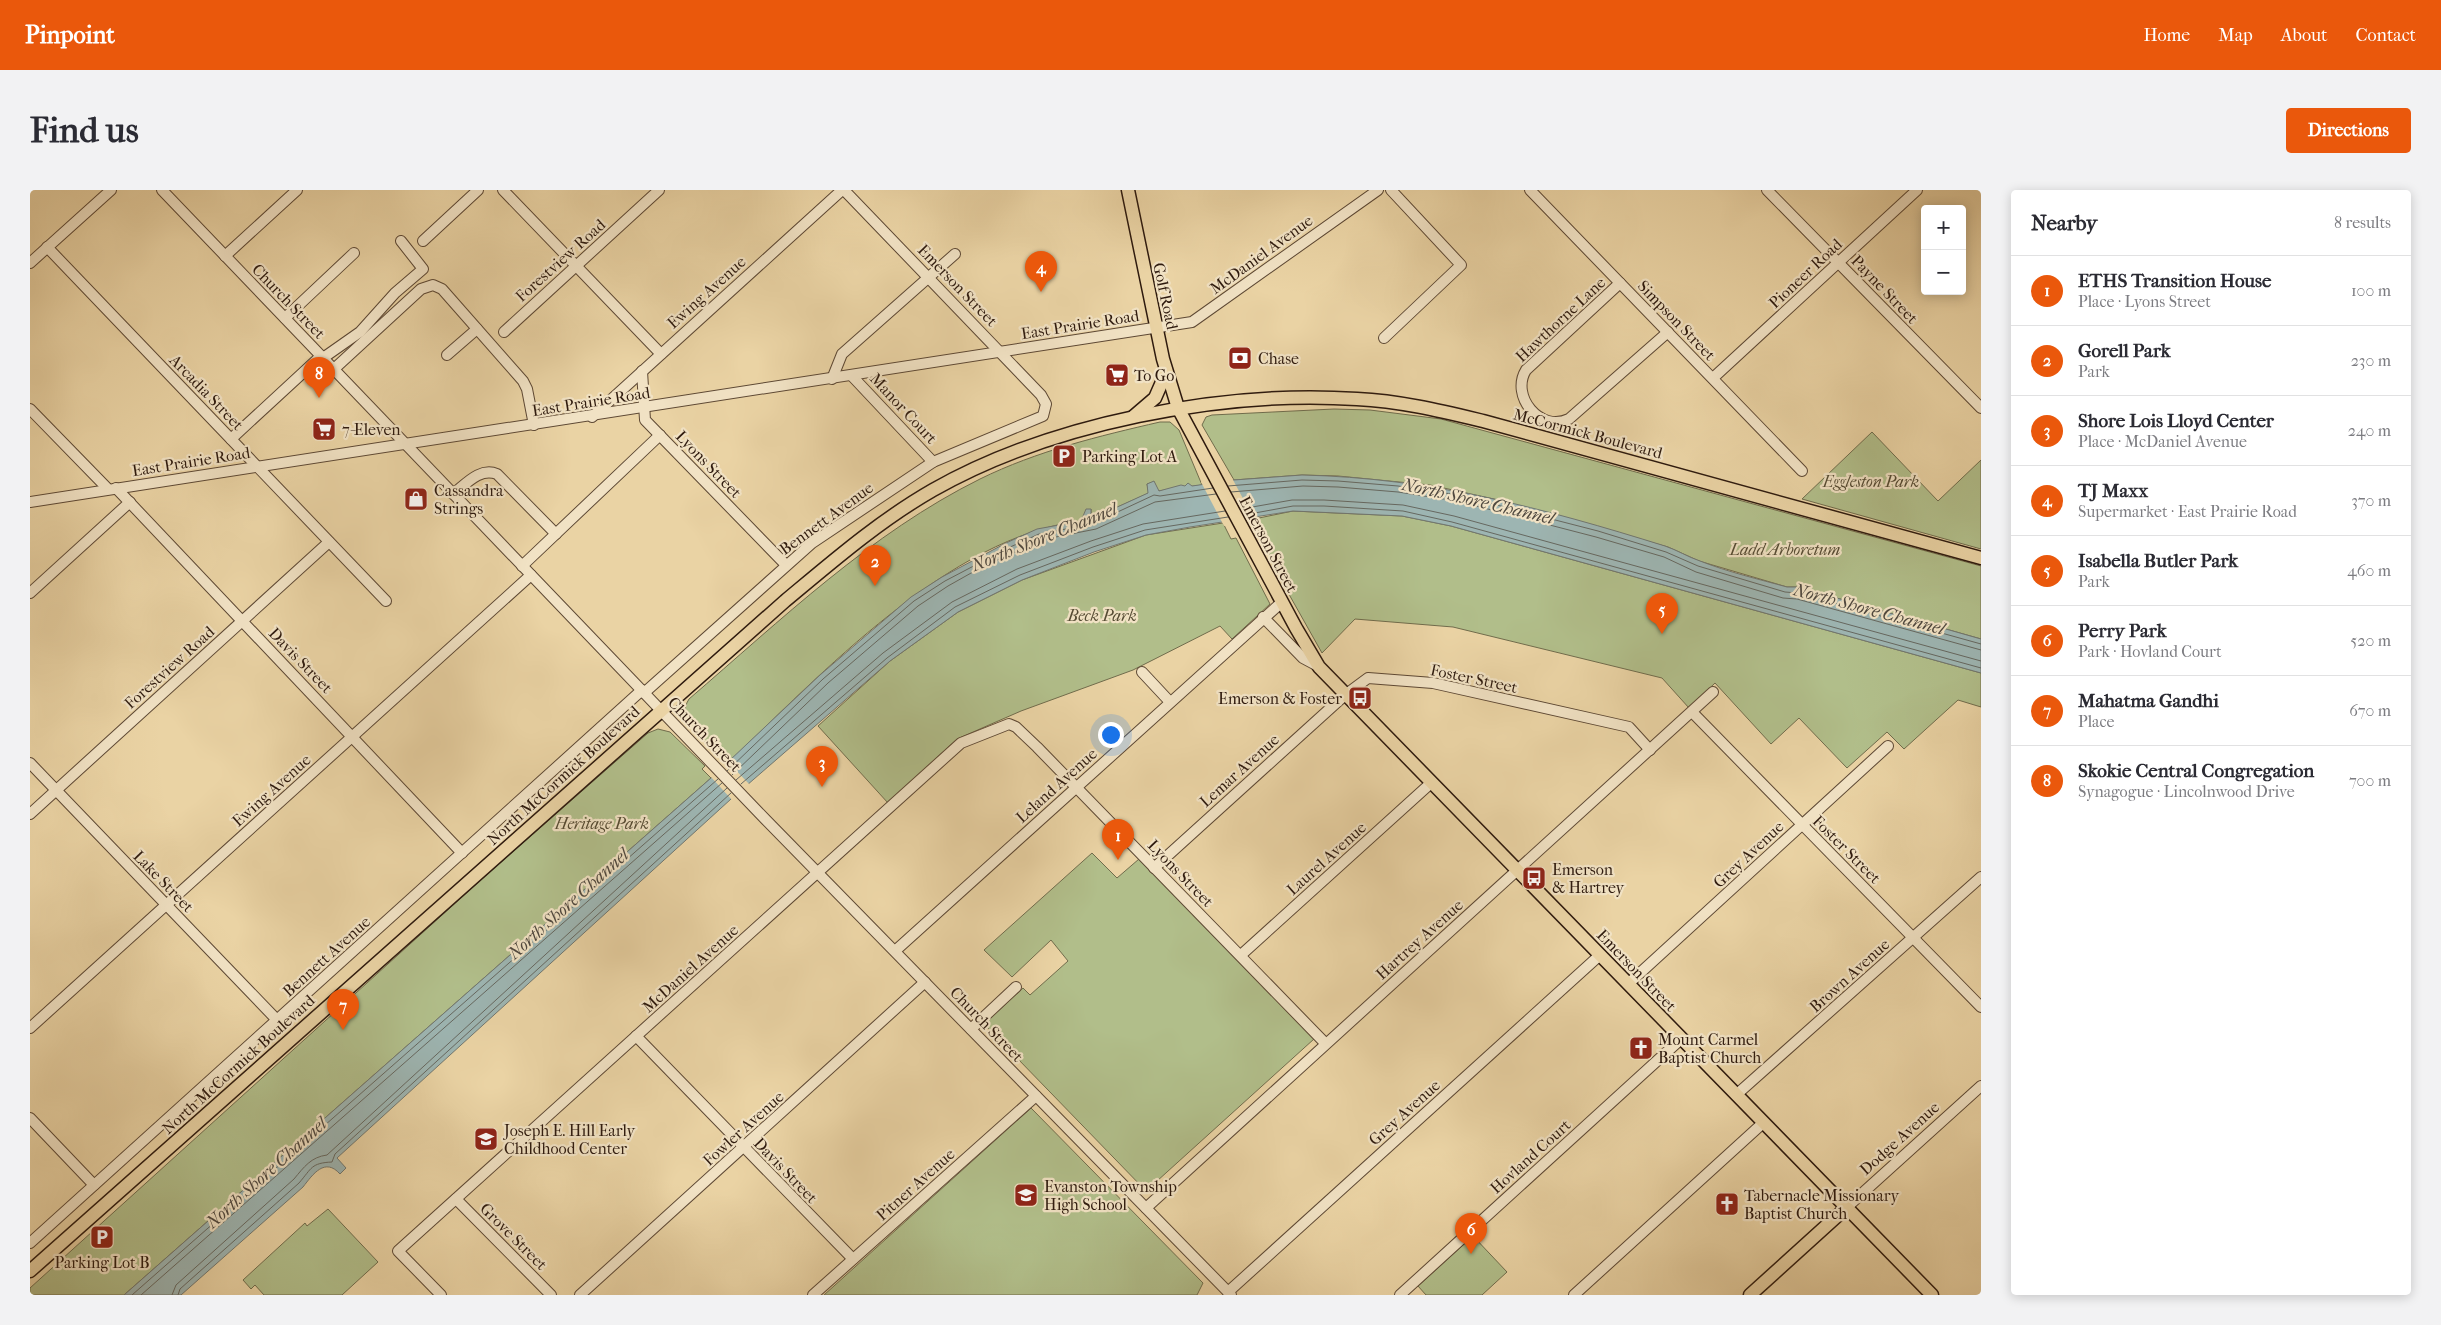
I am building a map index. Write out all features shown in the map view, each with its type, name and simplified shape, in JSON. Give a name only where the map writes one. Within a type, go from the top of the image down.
[{"type":"main road","name":"Golf Road","points":[[1128,190],[1166,373],[1178,408]]},
{"type":"main road","points":[[1130,419],[1155,398],[1166,373]]},
{"type":"main road","name":"McCormick Boulevard","points":[[1178,408],[1276,399],[1356,399],[1401,403],[1483,421],[1981,558]]},
{"type":"main road","name":"North McCormick Boulevard","points":[[30,1271],[661,710],[867,532],[933,491],[996,458],[1072,432],[1178,408]]},
{"type":"main road","name":"Emerson Street","points":[[1178,408],[1319,667],[1344,695],[1932,1295]]},
{"type":"main road","name":"Dodge Avenue","points":[[1750,1295],[1846,1208]]},
{"type":"street","points":[[30,263],[111,190]]},
{"type":"street","name":"Church Street","points":[[162,190],[750,803],[1229,1294]]},
{"type":"street","points":[[225,256],[297,190]]},
{"type":"street","points":[[424,241],[478,190]]},
{"type":"street","points":[[503,190],[661,354]]},
{"type":"street","name":"Forestview Road","points":[[504,332],[659,190]]},
{"type":"street","name":"Emerson Street","points":[[843,190],[1041,394],[1046,404]]},
{"type":"street","name":"Ewing Avenue","points":[[592,417],[843,190]]},
{"type":"street","name":"McDaniel Avenue","points":[[1156,327],[1192,322],[1378,190]]},
{"type":"street","points":[[1384,338],[1461,265],[1391,190]]},
{"type":"street","name":"Simpson Street","points":[[1530,190],[1802,471]]},
{"type":"street","name":"Payne Street","points":[[1767,190],[1981,408]]},
{"type":"street","name":"Pioneer Road","points":[[1712,378],[1917,190]]},
{"type":"street","points":[[231,438],[322,357],[360,332],[396,293],[423,270],[401,241]]},
{"type":"street","name":"Arcadia Street","points":[[47,247],[386,602]]},
{"type":"street","points":[[285,318],[354,253]]},
{"type":"street","points":[[832,379],[842,354],[955,254]]},
{"type":"street","name":"Hawthorne Lane","points":[[1620,283],[1526,370],[1522,376],[1521,390],[1526,404],[1532,412],[1546,421],[1554,423],[1568,419],[1668,332]]},
{"type":"street","points":[[334,369],[421,289],[433,285],[442,289],[527,389],[534,425]]},
{"type":"street","name":"East Prairie Road","points":[[30,502],[592,417],[1156,327]]},
{"type":"street","points":[[447,355],[477,329]]},
{"type":"street","name":"Lyons Street","points":[[642,371],[645,420],[786,565]]},
{"type":"street","name":"Manor Court","points":[[852,376],[933,462]]},
{"type":"street","name":"Bennett Avenue","points":[[30,1243],[462,853],[812,543],[933,462],[1043,416],[1046,404]]},
{"type":"street","name":"Davis Street","points":[[30,409],[112,489],[130,502],[462,853]]},
{"type":"street","points":[[522,566],[660,435]]},
{"type":"street","points":[[453,494],[479,474],[489,471],[497,474],[556,534]]},
{"type":"street","points":[[31,589],[130,502]]},
{"type":"street","name":"Forestview Road","points":[[30,814],[329,542]]},
{"type":"street","name":"Ewing Avenue","points":[[30,1028],[531,575]]},
{"type":"street","name":"Leland Avenue","points":[[895,951],[1263,617],[1282,602]]},
{"type":"street","name":"Emerson Street","points":[[1263,617],[1303,658],[1319,667]]},
{"type":"street","points":[[1142,672],[1170,702]]},
{"type":"street","name":"Foster Street","points":[[1344,695],[1368,678],[1433,683],[1629,727],[1650,750]]},
{"type":"street","name":"Hartrey Avenue","points":[[1146,1208],[1325,1043],[1713,692]]},
{"type":"street","name":"Lemar Avenue","points":[[1154,868],[1344,695]]},
{"type":"street","name":"Foster Street","points":[[1692,712],[1981,1007]]},
{"type":"street","name":"McDaniel Avenue","points":[[441,1295],[398,1251],[961,744],[1005,725],[1012,725]]},
{"type":"street","name":"Lyons Street","points":[[1012,725],[1077,787],[1325,1043]]},
{"type":"street","name":"Grey Avenue","points":[[1628,984],[1888,746]]},
{"type":"street","name":"Lake Street","points":[[30,763],[277,1020]]},
{"type":"street","name":"Laurel Avenue","points":[[1241,955],[1431,783]]},
{"type":"street","name":"Brown Avenue","points":[[1736,1095],[1981,876]]},
{"type":"street","name":"Grey Avenue","points":[[1229,1294],[1600,955]]},
{"type":"street","name":"Fowler Avenue","points":[[580,1295],[925,982]]},
{"type":"street","points":[[971,1029],[1016,987]]},
{"type":"street","name":"Davis Street","points":[[636,1036],[853,1260]]},
{"type":"street","name":"Hovland Court","points":[[1400,1295],[1681,1039]]},
{"type":"street","name":"Dodge Avenue","points":[[1846,1208],[1981,1086]]},
{"type":"street","name":"Pitner Avenue","points":[[814,1295],[1036,1096]]},
{"type":"street","points":[[30,1118],[94,1185]]},
{"type":"street","points":[[1574,1295],[1763,1123]]},
{"type":"street","name":"Grove Street","points":[[456,1199],[550,1295]]},
{"type":"green space","name":"Ladd Arboretum","points":[[1334,409],[1370,410],[1441,419],[1981,566],[1981,639],[1798,587],[1787,587],[1699,561],[1668,547],[1494,499],[1430,485],[1338,476],[1302,475],[1234,480],[1202,425],[1206,417],[1212,415]]},
{"type":"green space","points":[[1160,422],[1170,422],[1179,430],[1202,485],[1158,491],[1154,482],[1147,484],[1149,493],[1091,519],[1091,509],[1081,521],[1032,532],[984,553],[936,581],[890,615],[846,652],[728,763],[692,729],[686,714],[689,699],[828,580],[901,525],[980,479],[1024,460],[1091,439]]},
{"type":"green space","name":"Eggleston Park","points":[[1872,432],[1938,501],[1981,460],[1981,549],[1802,499]]},
{"type":"green space","points":[[1293,511],[1402,516],[1451,526],[1981,673],[1981,707],[1958,700],[1904,749],[1887,732],[1847,768],[1799,718],[1771,744],[1715,683],[1689,708],[1662,678],[1453,627],[1355,619],[1322,653],[1277,573],[1254,519]]},
{"type":"green space","name":"Beck Park","points":[[1223,523],[1231,539],[1236,538],[1270,604],[1232,639],[1220,626],[1133,670],[1021,711],[957,739],[888,803],[818,726],[890,661],[958,612],[1022,580],[1146,535]]},
{"type":"green space","name":"Heritage Park","points":[[658,729],[670,732],[705,766],[702,769],[711,778],[124,1295],[30,1295],[30,1288],[483,878],[648,733]]},
{"type":"green space","points":[[1092,853],[1117,878],[1139,859],[1314,1039],[1146,1191],[984,1024],[1023,988],[1030,995],[1068,961],[1051,940],[1012,977],[984,950]]},
{"type":"green space","name":"Evanston Township High School","points":[[1031,1108],[1203,1283],[1197,1295],[824,1295]]},
{"type":"green space","points":[[328,1209],[378,1262],[342,1295],[264,1295],[255,1285],[251,1289],[243,1280],[305,1223],[307,1226]]},
{"type":"green space","points":[[1473,1236],[1507,1272],[1482,1295],[1426,1295],[1418,1286]]},
{"type":"water","name":"North Shore Channel","points":[[1302,475],[1350,477],[1396,482],[1486,497],[1620,532],[1665,546],[1732,572],[1787,587],[1798,587],[1981,639],[1981,673],[1451,526],[1402,516],[1293,511],[1146,535],[1094,552],[1022,580],[958,612],[890,661],[731,799],[337,1158],[346,1168],[340,1174],[335,1169],[329,1167],[320,1169],[303,1187],[181,1295],[124,1295],[711,778],[820,675],[911,597],[942,577],[1037,529],[1081,521],[1086,509],[1091,509],[1091,519],[1148,493],[1147,484],[1154,481],[1159,491],[1181,485],[1185,486],[1188,483],[1192,486],[1234,480]]},
{"type":"pier","points":[[1232,478],[1255,521],[1224,526],[1201,482]]},
{"type":"pier","points":[[727,761],[751,786],[733,801],[710,776]]},
{"type":"place","name":"TJ Maxx","points":[[1041,292]]},
{"type":"place","name":"Chase","points":[[1240,358]]},
{"type":"place","name":"To Go","points":[[1117,375]]},
{"type":"place","name":"Skokie Central Congregation","points":[[319,398]]},
{"type":"place","name":"7-Eleven","points":[[324,429]]},
{"type":"place","name":"Parking Lot A","points":[[1064,456]]},
{"type":"place","name":"Cassandra Strings","points":[[416,499]]},
{"type":"place","name":"Gorell Park","points":[[875,586]]},
{"type":"place","name":"Isabella Butler Park","points":[[1662,634]]},
{"type":"place","name":"Emerson & Foster","points":[[1360,698]]},
{"type":"place","name":"Shore Lois Lloyd Center","points":[[822,787]]},
{"type":"place","name":"ETHS Transition House","points":[[1118,860]]},
{"type":"place","name":"Emerson & Hartrey","points":[[1534,878]]},
{"type":"place","name":"Mahatma Gandhi","points":[[343,1030]]},
{"type":"place","name":"Mount Carmel Baptist Church","points":[[1641,1048]]},
{"type":"place","name":"Joseph E. Hill Early Childhood Center","points":[[486,1139]]},
{"type":"place","name":"Evanston Township High School","points":[[1026,1195]]},
{"type":"place","name":"Tabernacle Missionary Baptist Church","points":[[1727,1204]]},
{"type":"place","name":"Parking Lot B","points":[[102,1237]]},
{"type":"place","name":"Perry Park","points":[[1471,1254]]}]
